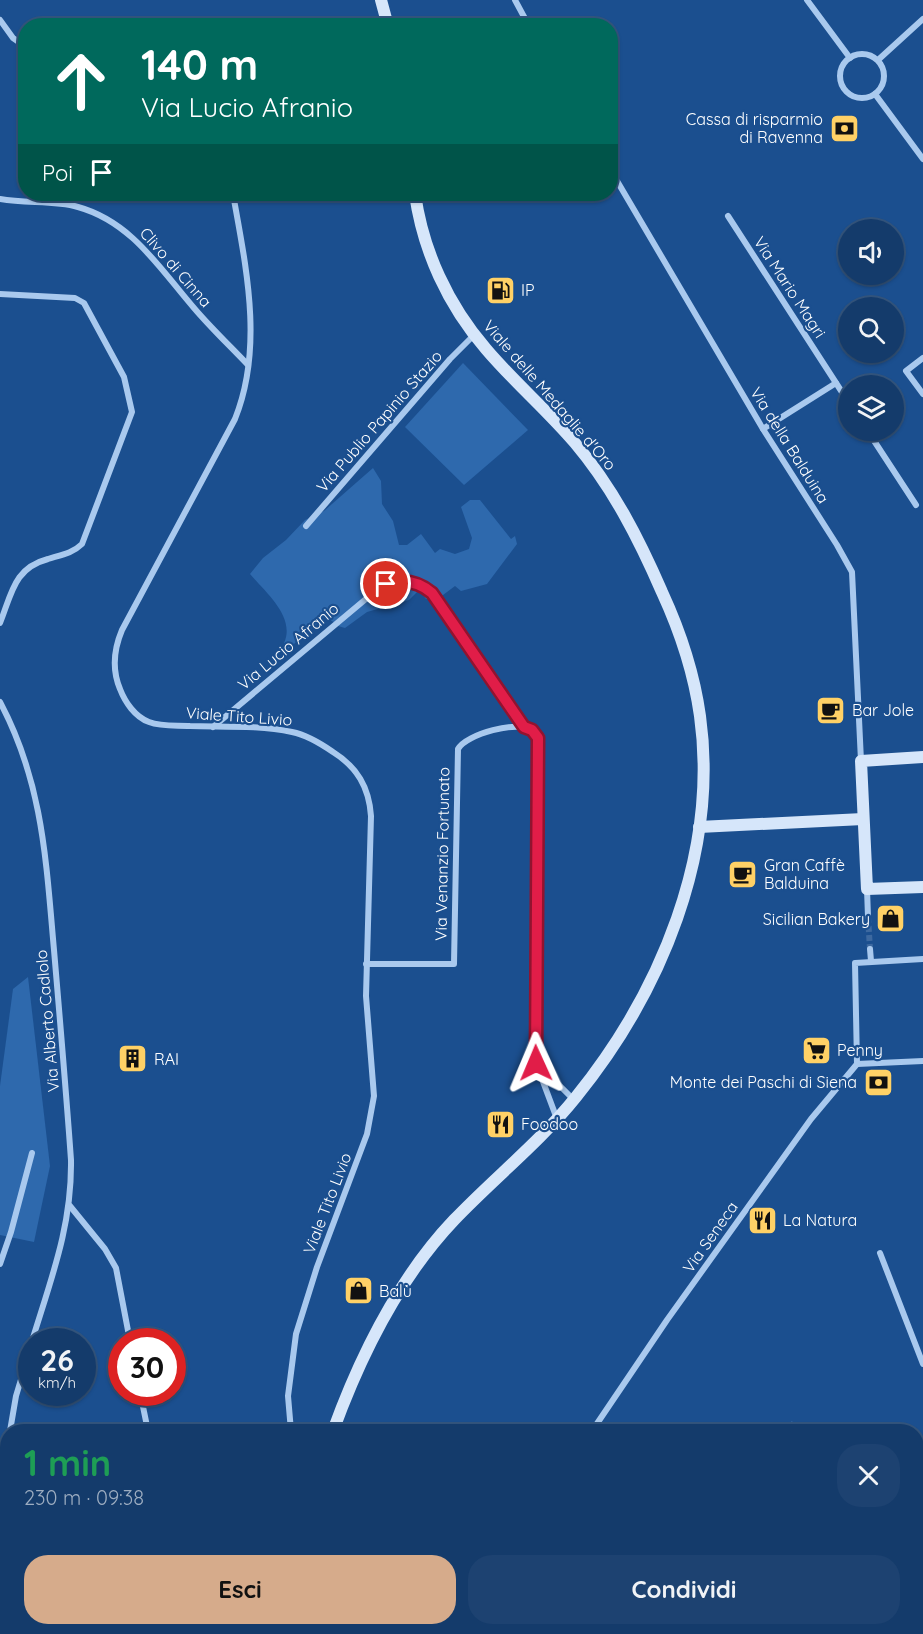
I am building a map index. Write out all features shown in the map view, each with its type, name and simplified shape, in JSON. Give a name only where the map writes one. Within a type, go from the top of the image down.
[{"type":"main road","points":[[381,0],[386,18]]},
{"type":"main road","name":"Viale delle Medaglie d'Oro","points":[[336,1424],[348,1390],[375,1334],[409,1275],[453,1221],[574,1100],[617,1041],[650,983],[682,903],[699,827],[703,770],[702,732],[698,704],[684,645],[658,582],[622,508],[575,443],[474,335],[453,302],[430,257],[418,219],[416,201]]},
{"type":"main road","points":[[923,757],[861,761],[867,889],[923,887]]},
{"type":"main road","points":[[699,827],[862,819]]},
{"type":"street","points":[[516,0],[526,18]]},
{"type":"street","points":[[807,0],[850,58]]},
{"type":"street","points":[[878,60],[923,19]]},
{"type":"street","points":[[0,20],[18,41]]},
{"type":"street","points":[[864,54],[878,60],[884,74],[880,88],[875,94],[862,98],[851,95],[844,89],[840,76],[844,63],[850,58],[864,54]]},
{"type":"street","points":[[875,94],[923,159]]},
{"type":"street","name":"Via della Balduina","points":[[618,183],[763,429],[852,572],[861,761]]},
{"type":"street","name":"Clivo di Cinna","points":[[0,199],[18,201]]},
{"type":"street","name":"Clivo di Cinna","points":[[20,201],[79,207],[124,229],[145,249],[195,310],[248,365]]},
{"type":"street","name":"Viale Tito Livio","points":[[234,201],[250,304],[248,365],[244,396],[235,419],[128,618],[119,638],[115,668],[119,687],[132,710],[140,717],[161,725],[282,730],[302,735],[340,756],[354,768],[369,795],[371,816],[366,1011],[374,1083],[372,1113],[367,1134],[317,1268],[296,1334],[288,1396],[290,1424]]},
{"type":"street","name":"Via Mario Magri","points":[[728,216],[838,386]]},
{"type":"street","points":[[0,294],[75,298],[84,303],[124,377],[132,412],[82,544],[76,550],[34,563],[23,571],[0,623]]},
{"type":"street","name":"Via Publio Papinio Stazio","points":[[306,526],[450,359],[474,335]]},
{"type":"street","points":[[923,358],[906,370],[923,394]]},
{"type":"street","points":[[763,429],[836,383]]},
{"type":"street","points":[[874,441],[916,505]]},
{"type":"street","name":"Via Lucio Afranio","points":[[212,727],[379,588],[392,582],[405,581],[417,583],[432,593],[524,727]]},
{"type":"street","name":"Via Alberto Cadlolo","points":[[0,702],[26,761],[43,831],[65,1067],[71,1160],[70,1206],[59,1254],[36,1328]]},
{"type":"street","points":[[524,727],[535,732],[539,742],[536,1063],[557,1119]]},
{"type":"street","name":"Via Venanzio Fortunato","points":[[366,963],[454,964],[458,749],[463,741],[474,735],[500,729],[524,727]]},
{"type":"street","points":[[867,889],[868,917]]},
{"type":"street","points":[[870,949],[871,961]]},
{"type":"street","points":[[923,959],[855,963],[857,1064],[923,1061]]},
{"type":"street","points":[[536,1063],[574,1100]]},
{"type":"street","name":"Via Seneca","points":[[597,1424],[811,1119],[857,1064]]},
{"type":"street","points":[[0,1264],[32,1154]]},
{"type":"street","points":[[70,1206],[105,1249],[116,1268],[128,1328]]},
{"type":"street","points":[[880,1253],[923,1364]]},
{"type":"street","name":"Via Alberto Cadlolo","points":[[11,1424],[18,1389]]},
{"type":"street","points":[[143,1406],[147,1424]]},
{"type":"shaded area","points":[[463,363],[528,430],[464,485],[405,427]]},
{"type":"shaded area","points":[[373,468],[381,481],[382,504],[393,521],[399,545],[407,545],[421,534],[435,553],[440,549],[455,554],[469,549],[472,538],[461,507],[470,500],[480,500],[511,539],[515,536],[517,544],[487,584],[461,591],[455,586],[439,598],[426,599],[419,590],[409,600],[367,612],[345,628],[338,626],[326,616],[287,650],[284,643],[287,633],[286,624],[282,614],[271,597],[250,574],[263,558],[286,540],[305,520],[324,511]]},
{"type":"shaded area","points":[[28,977],[50,1166],[34,1242],[0,1235],[0,1086],[13,989]]},
{"type":"tunnel","points":[[868,917],[870,949]]},
{"type":"place","name":"Cassa di risparmio di Ravenna","points":[[844,128]]},
{"type":"place","name":"IP","points":[[500,290]]},
{"type":"place","name":"Bar Jole","points":[[831,710]]},
{"type":"place","name":"Gran Caffè Balduina","points":[[743,874]]},
{"type":"place","name":"Sicilian Bakery","points":[[891,919]]},
{"type":"place","name":"Penny","points":[[816,1050]]},
{"type":"place","name":"RAI","points":[[133,1059]]},
{"type":"place","name":"Monte dei Paschi di Siena","points":[[878,1082]]},
{"type":"place","name":"Foodoo","points":[[500,1124]]},
{"type":"place","name":"La Natura","points":[[762,1220]]},
{"type":"place","name":"Balù","points":[[358,1291]]},
{"type":"route","points":[[386,584],[405,581],[417,583],[432,593],[524,727],[535,732],[538,738],[536,1063]]}]
